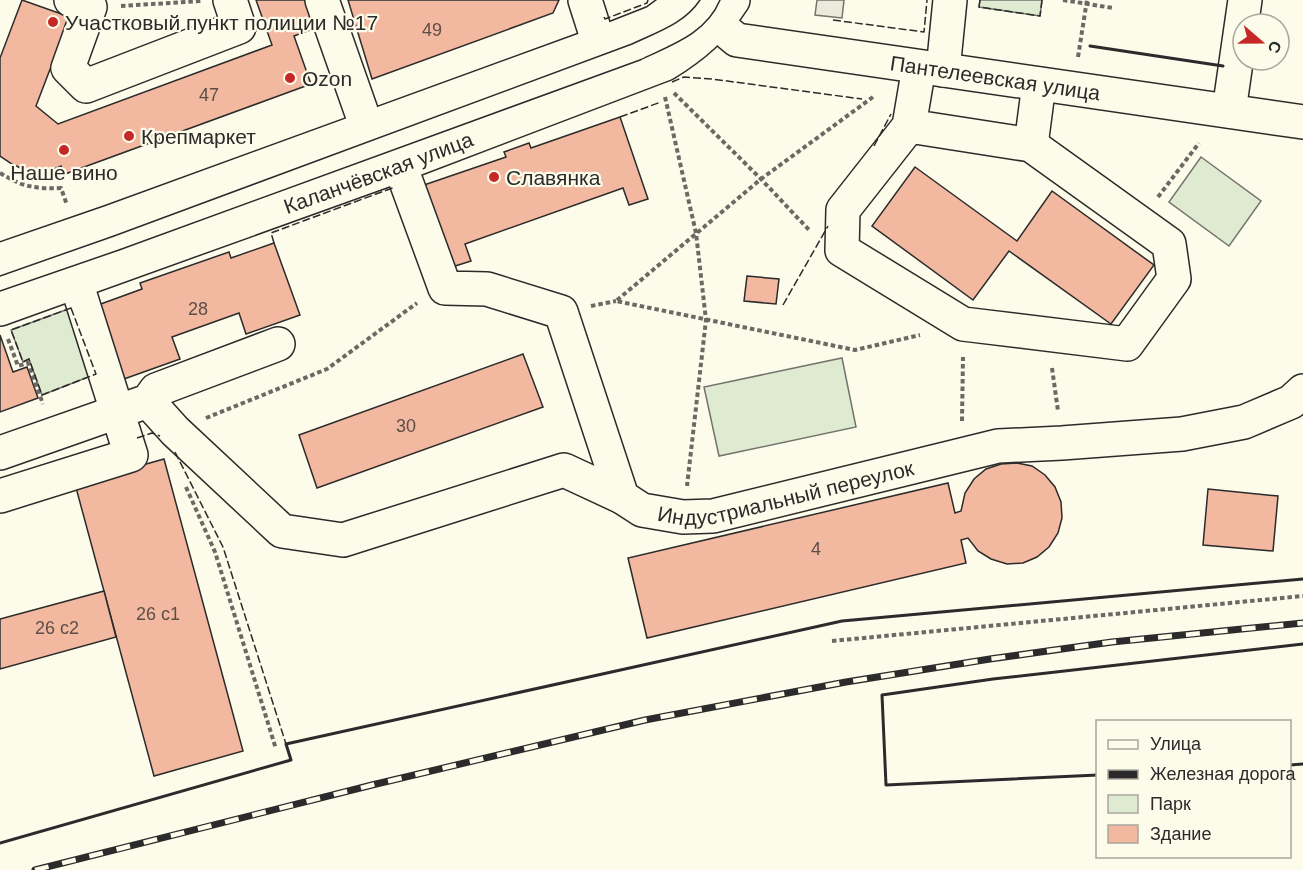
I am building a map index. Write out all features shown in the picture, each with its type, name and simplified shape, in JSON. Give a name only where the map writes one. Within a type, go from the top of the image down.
[{"type":"street","points":[[85,2],[68,68],[86,86],[239,27],[230,0]]},
{"type":"street","points":[[322,0],[367,128]]},
{"type":"street","points":[[585,0],[599,44]]},
{"type":"street","points":[[0,260],[599,44],[655,22],[685,0]]},
{"type":"street","points":[[909,126],[1031,145],[1169,244],[1174,279],[1127,344],[963,324],[842,250],[843,210],[909,126],[931,68],[950,0]]},
{"type":"street","points":[[1229,111],[1245,0]]},
{"type":"street","points":[[0,285],[636,52],[683,30],[720,6]]},
{"type":"street","name":"Пантелеевская улица","points":[[720,6],[726,32],[737,40],[1303,122]]},
{"type":"street","name":"Каланчёвская улица","points":[[4,323],[76,282],[400,165],[665,64],[685,52],[720,6]]},
{"type":"street","points":[[1031,145],[1039,84]]},
{"type":"street","points":[[400,165],[445,288],[487,289],[561,312],[622,497]]},
{"type":"street","points":[[0,496],[131,455],[76,282]]},
{"type":"street","points":[[0,453],[148,401],[156,390],[278,345]]},
{"type":"street","name":"Индустриальный переулок","points":[[148,401],[175,431],[282,531],[343,540],[564,470],[622,497],[642,510],[683,517],[713,516],[998,446],[1062,444],[1182,434],[1244,422],[1291,402],[1303,391]]},
{"type":"path","points":[[1063,0],[1087,2],[1113,8]]},
{"type":"path","points":[[85,2],[212,1]]},
{"type":"path","points":[[1078,59],[1087,2]]},
{"type":"path","points":[[669,89],[761,179],[813,235],[842,250]]},
{"type":"path","points":[[663,92],[696,233],[706,320],[683,517]]},
{"type":"path","points":[[873,97],[761,179],[616,301],[855,350],[963,324],[962,455]]},
{"type":"path","points":[[1139,223],[1199,143]]},
{"type":"path","points":[[0,173],[14,182],[37,189],[61,188],[67,206]]},
{"type":"path","points":[[175,431],[327,369],[418,302]]},
{"type":"path","points":[[4,323],[18,366],[27,363],[53,434]]},
{"type":"path","points":[[1047,334],[1062,444]]},
{"type":"path","points":[[182,479],[215,552],[276,749]]},
{"type":"path","points":[[832,641],[1303,596]]},
{"type":"green space","points":[[980,0],[1042,0],[1040,16],[979,7]]},
{"type":"green space","points":[[1201,157],[1261,201],[1229,246],[1169,202]]},
{"type":"green space","points":[[71,308],[96,374],[42,395],[29,359],[23,362],[11,330]]},
{"type":"green space","points":[[842,358],[856,427],[719,456],[704,387]]},
{"type":"shaded area","points":[[817,0],[844,0],[842,18],[815,15]]},
{"type":"building","points":[[22,0],[70,17],[36,106],[58,124],[272,45],[256,0],[308,0],[318,27],[294,36],[311,84],[65,174],[61,166],[37,173],[25,170],[0,156],[0,58]]},
{"type":"building","points":[[348,0],[559,0],[553,13],[372,79]]},
{"type":"building","points":[[620,117],[648,199],[629,205],[623,188],[465,244],[471,261],[452,267],[424,185],[506,157],[504,152],[529,143],[531,148]]},
{"type":"building","points":[[915,167],[1017,241],[1052,191],[1154,265],[1111,324],[1009,251],[973,300],[872,226]]},
{"type":"building","points":[[274,243],[300,315],[246,334],[239,313],[172,337],[180,359],[124,379],[98,305],[142,289],[140,283],[229,252],[231,258]]},
{"type":"building","points":[[747,276],[779,279],[776,304],[744,301]]},
{"type":"building","points":[[0,335],[13,372],[27,367],[38,398],[0,412]]},
{"type":"building","points":[[523,354],[543,407],[317,488],[299,435]]},
{"type":"building","points":[[164,459],[243,751],[154,776],[75,484]]},
{"type":"building","points":[[1017,463],[1032,466],[1045,475],[1055,487],[1061,502],[1062,518],[1058,533],[1049,547],[1037,557],[1023,563],[1007,564],[991,559],[978,551],[968,538],[961,540],[966,563],[647,638],[628,558],[948,483],[955,513],[961,511],[965,493],[974,479],[986,469],[1001,464]]},
{"type":"building","points":[[1208,489],[1278,496],[1273,551],[1203,545]]},
{"type":"building","points":[[104,591],[116,637],[0,669],[0,619]]},
{"type":"tram line","points":[[0,276],[632,44],[678,21],[700,0]]},
{"type":"tram line","points":[[0,291],[119,250],[640,60],[697,30],[714,12],[720,0]]},
{"type":"railway","points":[[35,870],[372,785],[645,720],[846,682],[990,659],[1112,642],[1303,623]]},
{"type":"fence","points":[[604,17],[605,19],[647,3],[648,0]]},
{"type":"fence","points":[[833,20],[924,32],[927,0]]},
{"type":"fence","points":[[980,0],[979,7],[1040,16],[1042,0]]},
{"type":"fence","points":[[672,82],[684,77],[712,79],[862,99]]},
{"type":"fence","points":[[620,117],[661,102]]},
{"type":"fence","points":[[874,146],[891,114]]},
{"type":"fence","points":[[274,243],[271,233],[395,187]]},
{"type":"fence","points":[[783,305],[828,226]]},
{"type":"fence","points":[[71,308],[96,374],[42,395],[29,359],[23,362],[11,330],[71,308]]},
{"type":"fence","points":[[137,438],[152,433],[160,436]]},
{"type":"fence","points":[[175,452],[223,547],[286,744]]},
{"type":"wall","points":[[1090,46],[1223,66]]},
{"type":"wall","points":[[0,843],[291,760],[286,744],[842,621],[1303,579]]},
{"type":"wall","points":[[1096,775],[886,785],[882,695],[993,679],[1303,644]]},
{"type":"wall","points":[[1291,765],[1303,764]]},
{"type":"place","name":"Участковый пункт полиции №17","points":[[53,22]]},
{"type":"place","name":"Ozon","points":[[290,78]]},
{"type":"place","name":"Крепмаркет","points":[[129,136]]},
{"type":"place","name":"Наше вино","points":[[64,150]]},
{"type":"place","name":"Славянка","points":[[494,177]]}]
